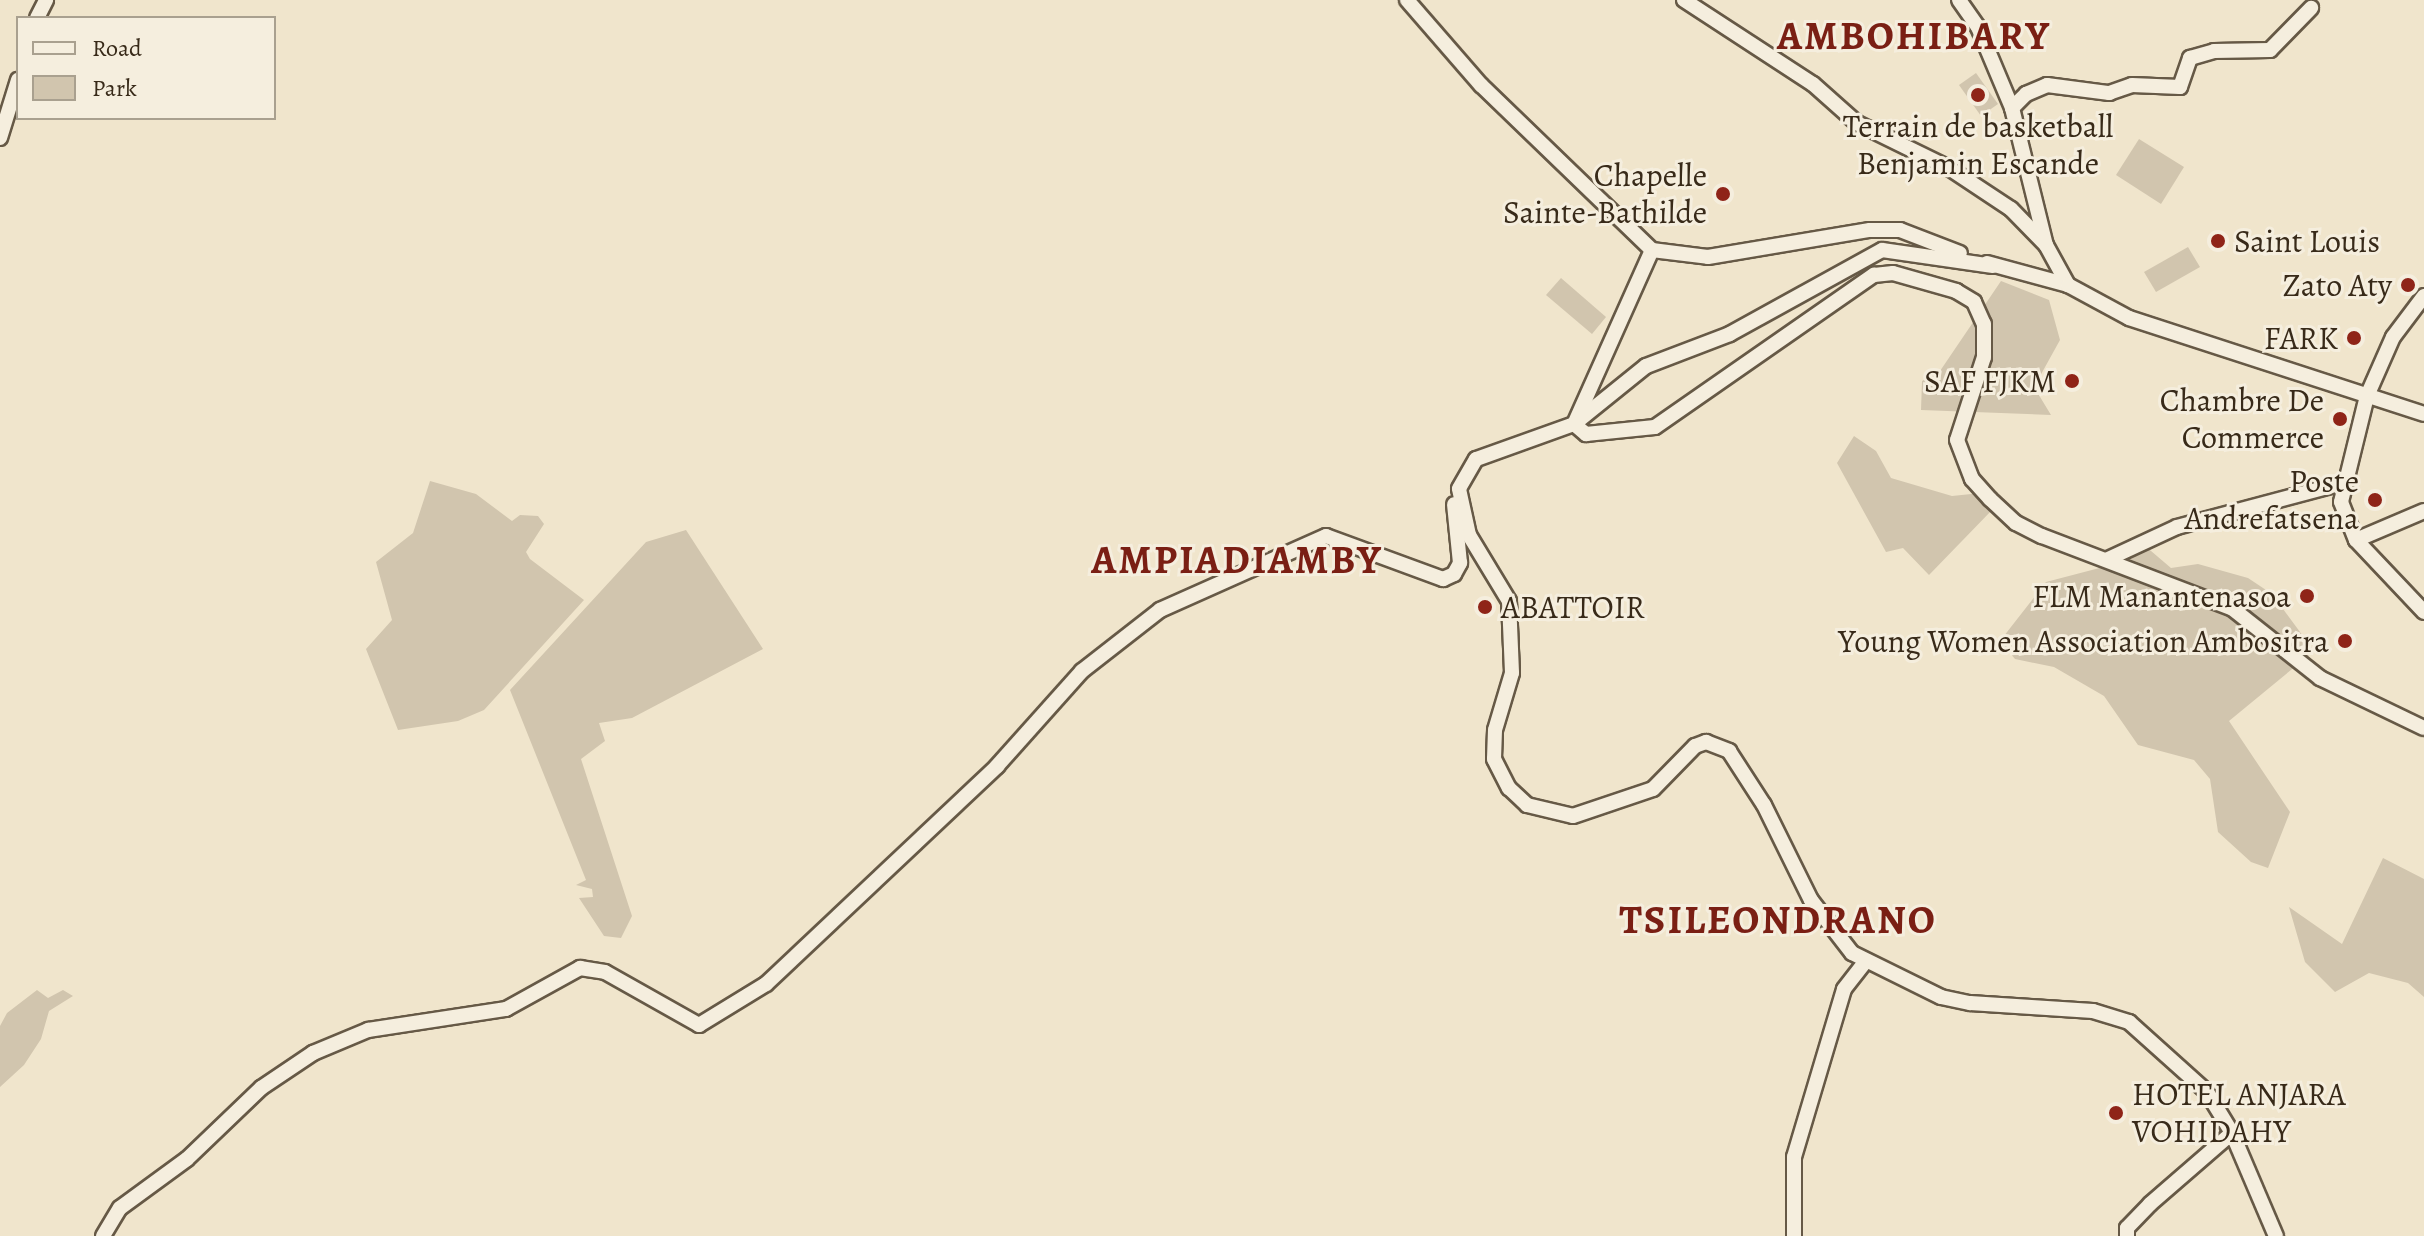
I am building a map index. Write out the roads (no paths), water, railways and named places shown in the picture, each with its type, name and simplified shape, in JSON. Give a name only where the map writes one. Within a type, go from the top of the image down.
[{"type":"street","points":[[1407,0],[1481,85],[1652,250],[1708,257],[1870,230],[1900,230],[1993,266]]},
{"type":"street","points":[[1684,0],[1813,84],[1857,123],[1949,168],[1998,201],[2046,245]]},
{"type":"street","points":[[1959,0],[1978,27],[2012,108],[2046,245],[2068,285]]},
{"type":"street","points":[[2012,108],[2026,94],[2047,85],[2109,93],[2132,85],[2180,87],[2190,58],[2214,51],[2270,50],[2311,8]]},
{"type":"street","points":[[0,138],[16,86]]},
{"type":"street","points":[[1574,424],[1652,250]]},
{"type":"street","points":[[103,1236],[120,1208],[187,1159],[261,1088],[313,1053],[368,1030],[506,1009],[580,968],[605,972],[699,1025],[766,984],[997,766],[1082,671],[1160,610],[1326,536],[1443,579],[1454,574],[1460,563],[1454,499],[1466,470],[1491,449],[1574,424],[1646,366],[1730,334],[1882,250],[1993,266],[2068,285],[2129,318],[2424,414]]},
{"type":"street","points":[[1574,424],[1586,434],[1655,427],[1874,275],[1893,273],[1956,291],[1974,302],[1984,324],[1984,357],[1957,440],[1972,479],[2016,523],[2233,609],[2320,678],[2424,728]]},
{"type":"street","points":[[2424,296],[2393,337],[2367,396],[2341,502],[2356,540],[2424,612]]},
{"type":"street","points":[[2108,559],[2177,527],[2346,482]]},
{"type":"street","points":[[1459,489],[1469,535],[1509,601],[1512,673],[1495,730],[1494,759],[1509,788],[1527,805],[1573,816],[1653,789],[1695,746],[1717,745],[1741,765],[1831,930],[1866,961],[1941,997],[1970,1003],[2114,1014],[2160,1045],[2207,1092],[2232,1133],[2276,1236]]},
{"type":"street","points":[[2356,540],[2424,511]]},
{"type":"street","points":[[1794,1236],[1794,1157],[1844,989],[1866,961]]},
{"type":"street","points":[[2127,1236],[2150,1204],[2232,1133]]},
{"type":"place","name":"Terrain de basketball Benjamin Escande","points":[[1978,95]]},
{"type":"place","name":"Chapelle Sainte-Bathilde","points":[[1723,194]]},
{"type":"place","name":"Saint Louis","points":[[2218,241]]},
{"type":"place","name":"Zato Aty","points":[[2408,285]]},
{"type":"place","name":"FARK","points":[[2354,338]]},
{"type":"place","name":"SAF FJKM","points":[[2072,381]]},
{"type":"place","name":"Chambre De Commerce","points":[[2340,419]]},
{"type":"place","name":"Poste Andrefatsena","points":[[2375,500]]},
{"type":"place","name":"FLM Manantenasoa","points":[[2307,596]]},
{"type":"place","name":"ABATTOIR","points":[[1485,607]]},
{"type":"place","name":"Young Women Association Ambositra","points":[[2345,641]]},
{"type":"place","name":"HOTEL ANJARA VOHIDAHY","points":[[2116,1113]]},
{"type":"district","name":"AMBOHIBARY","points":[[1914,36]]},
{"type":"district","name":"AMPIADIAMBY","points":[[1237,560]]},
{"type":"district","name":"TSILEONDRANO","points":[[1778,920]]}]
